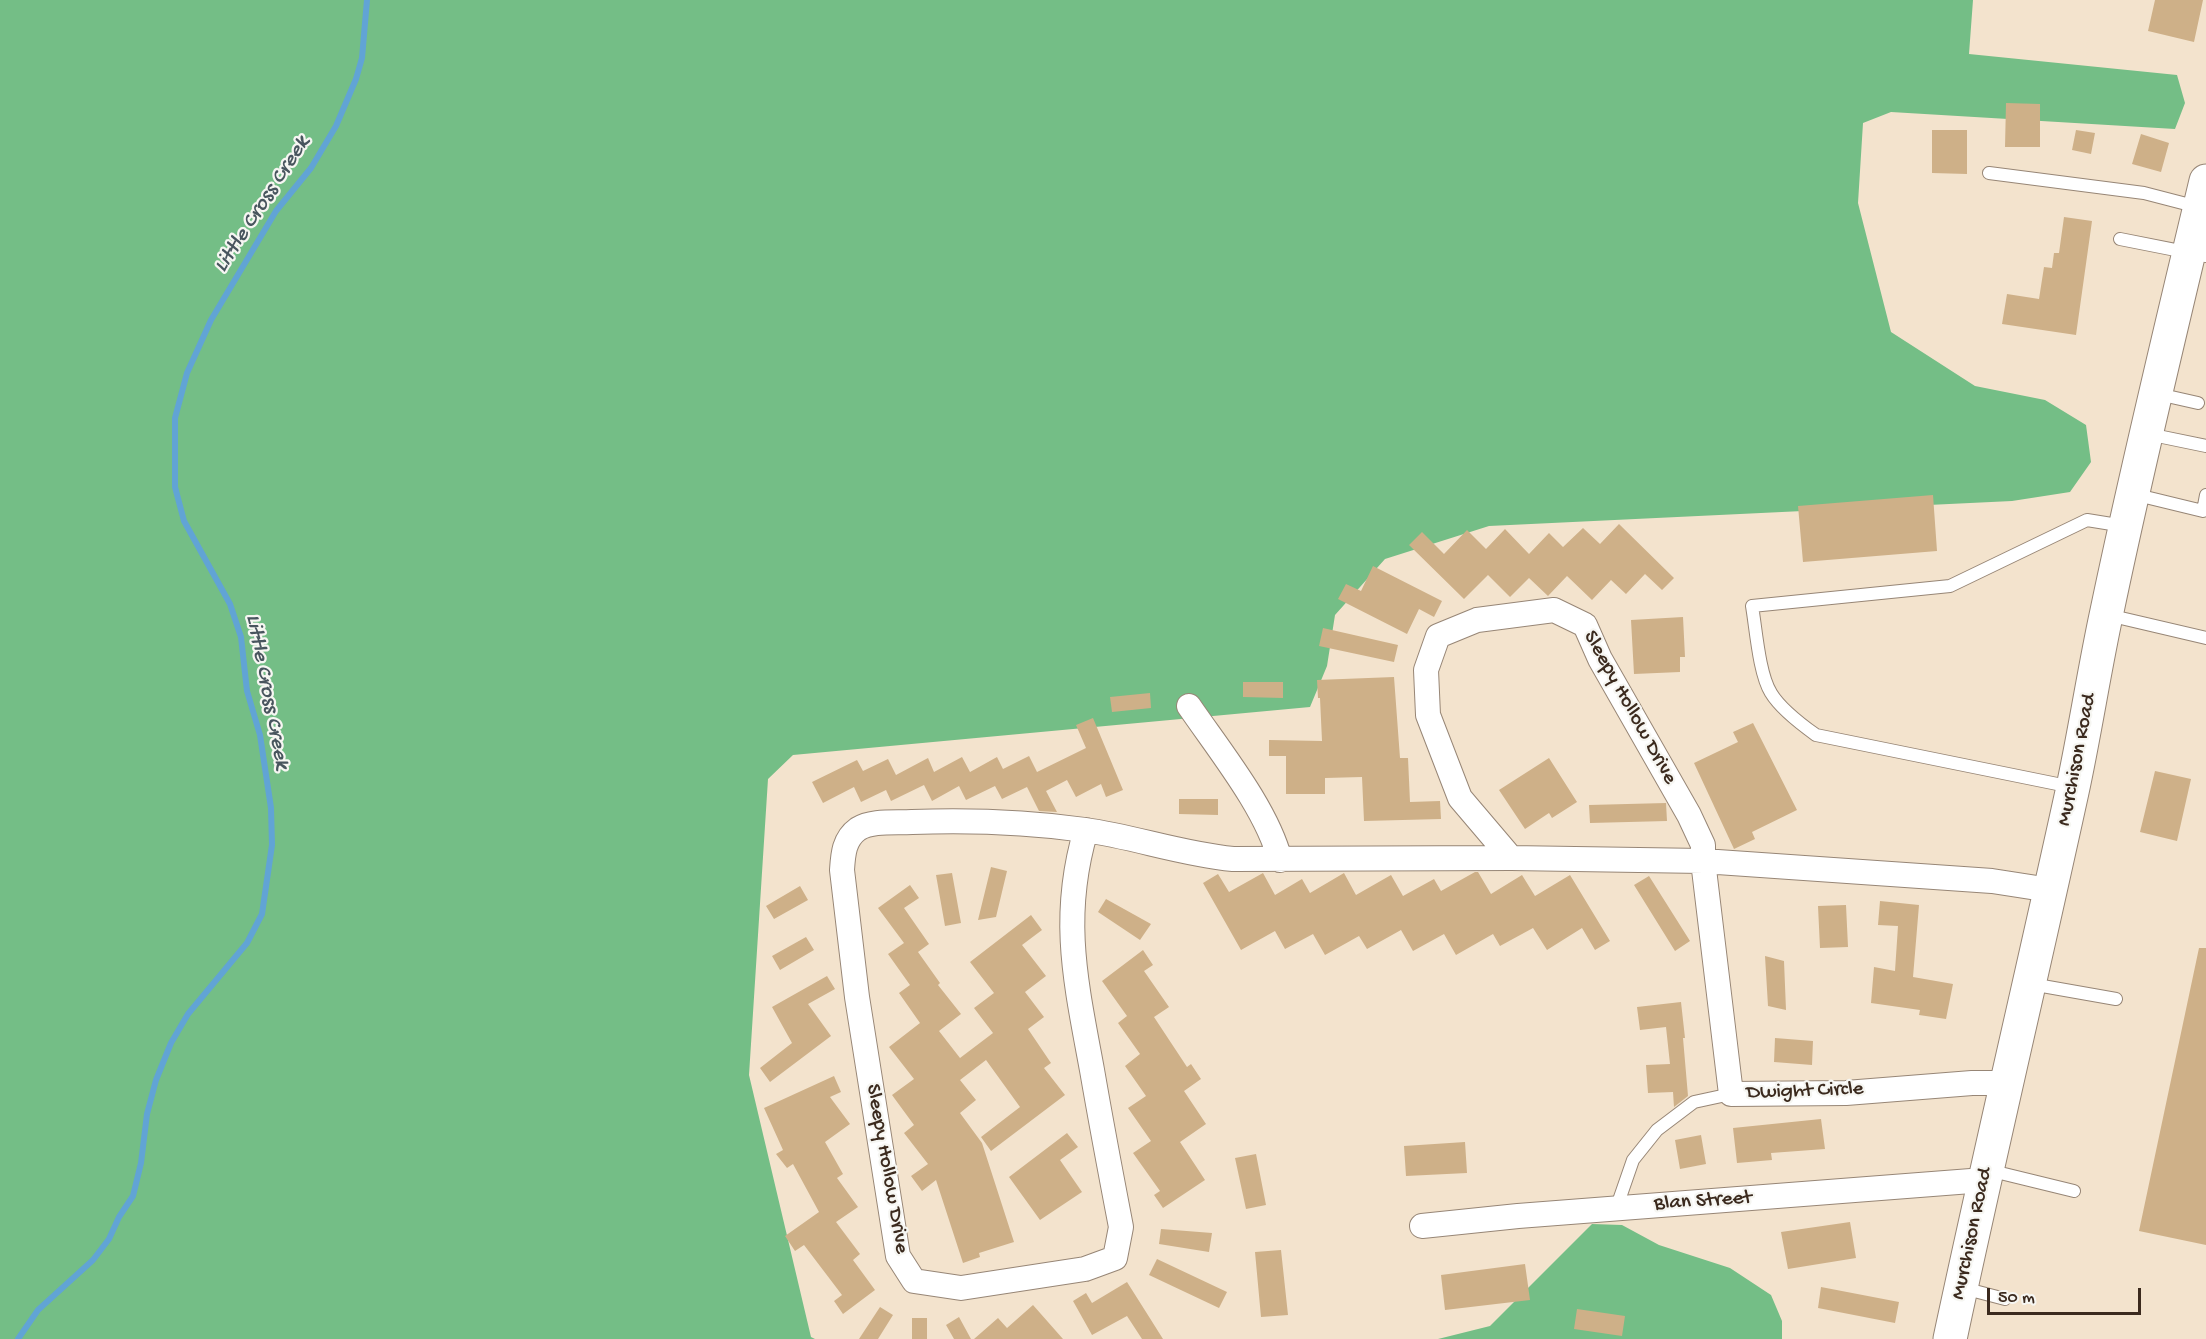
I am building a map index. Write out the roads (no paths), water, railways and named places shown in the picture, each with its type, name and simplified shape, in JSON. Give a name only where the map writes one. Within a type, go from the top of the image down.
[{"type":"main road","name":"Murchison Road","points":[[1950,1339],[2073,788],[2106,614],[2132,494],[2157,394],[2198,254],[2203,194]]},
{"type":"street","name":"Sleepy Hollow Drive","points":[[1511,858],[1460,798],[1428,715],[1426,670],[1438,636],[1477,620],[1554,610],[1585,625],[1600,659],[1689,815],[1703,845],[1703,861]]},
{"type":"street","points":[[1189,706],[1259,810],[1275,841],[1280,860]]},
{"type":"street","name":"Sleepy Hollow Drive","points":[[1086,830],[1075,868],[1071,915],[1074,972],[1121,1227],[1115,1258],[1085,1269],[961,1288],[914,1281],[898,1256],[857,997],[842,870],[843,850],[848,838],[859,828],[874,824],[955,821],[1086,830],[1200,856],[1280,860],[1511,858],[1703,861],[1992,881],[2050,890]]},
{"type":"street","name":"Dwight Circle","points":[[1703,861],[1731,1094],[1846,1093],[1972,1083],[2006,1083]]},
{"type":"street","name":"Blan Street","points":[[1422,1226],[1985,1174]]},
{"type":"lane","points":[[1989,173],[2144,193],[2203,194]]},
{"type":"lane","points":[[2120,239],[2198,254]]},
{"type":"lane","points":[[2157,394],[2198,403]]},
{"type":"lane","points":[[2147,433],[2206,446]]},
{"type":"lane","points":[[2132,494],[2203,511],[2206,495]]},
{"type":"lane","points":[[2073,788],[1816,735],[1802,725],[1770,693],[1760,659],[1752,606],[1950,586],[2087,520],[2125,527]]},
{"type":"lane","points":[[2106,614],[2206,638]]},
{"type":"lane","points":[[2030,983],[2116,999]]},
{"type":"lane","points":[[1616,1209],[1633,1160],[1657,1130],[1694,1102],[1731,1094]]},
{"type":"lane","points":[[1985,1174],[2074,1191]]},
{"type":"lane","points":[[1961,1288],[2005,1299]]},
{"type":"waterway","name":"Little Cross Creek","points":[[18,1339],[38,1310],[93,1260],[109,1239],[119,1217],[133,1196],[141,1163],[147,1114],[156,1080],[171,1043],[188,1014],[247,943],[262,914],[272,845],[271,808],[260,735],[247,691],[241,637],[230,604],[184,521],[175,487],[175,418],[187,373],[211,320],[276,211],[311,168],[336,126],[356,79],[362,58],[367,0]]}]
